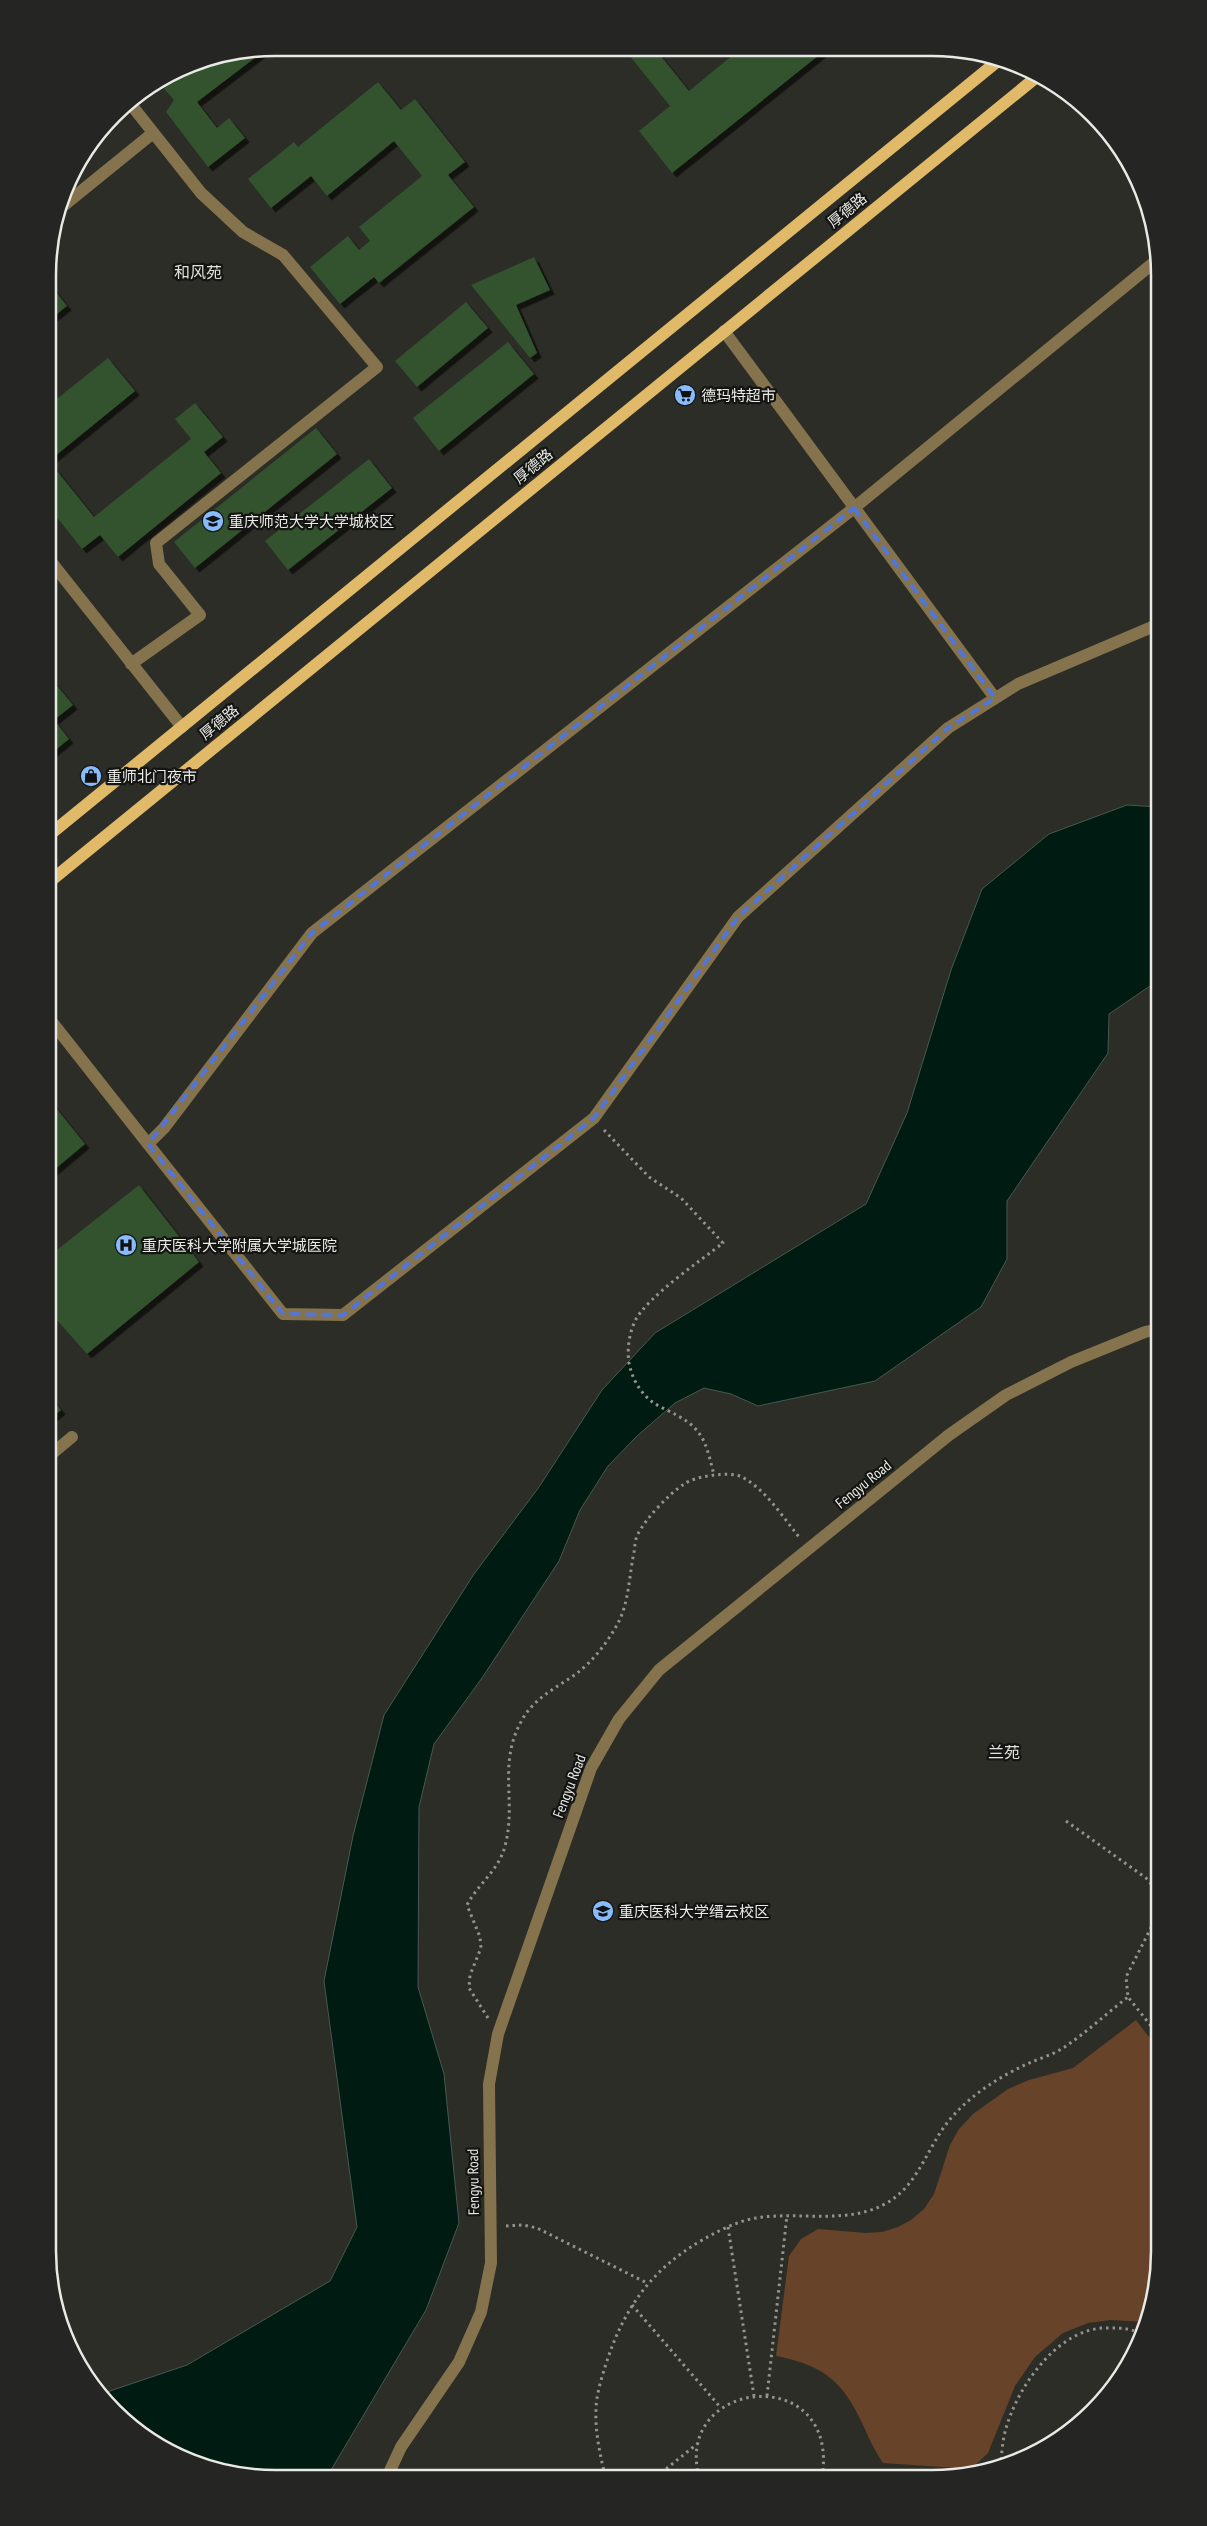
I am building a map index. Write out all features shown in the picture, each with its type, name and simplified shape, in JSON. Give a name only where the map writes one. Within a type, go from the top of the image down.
[{"type":"main road","name":"厚德路","points":[[56,829],[993,65]]},
{"type":"main road","name":"厚德路","points":[[56,876],[1032,81]]},
{"type":"street","points":[[131,664],[200,615],[158,564],[156,543],[377,367],[283,255],[243,232],[208,200],[134,108]]},
{"type":"street","points":[[70,200],[153,133]]},
{"type":"street","points":[[148,1144],[164,1128],[312,933],[854,508],[1150,266]]},
{"type":"street","points":[[724,332],[995,698]]},
{"type":"street","points":[[56,568],[182,727]]},
{"type":"street","points":[[56,1027],[283,1314],[344,1315],[594,1118],[738,917],[948,728],[1018,684],[1151,627]]},
{"type":"street","name":"Fengyu Road","points":[[390,2470],[400,2447],[459,2362],[481,2312],[491,2263],[489,2084],[498,2034],[591,1768],[619,1719],[659,1670],[949,1435],[1006,1396],[1071,1362],[1151,1331]]},
{"type":"street","points":[[56,1450],[72,1437]]},
{"type":"path","points":[[594,1118],[649,1177],[681,1198],[723,1243],[650,1302],[635,1320],[628,1354],[632,1374],[639,1388],[652,1402],[686,1420],[700,1431],[707,1445],[714,1475]]},
{"type":"path","points":[[498,2034],[469,1988],[470,1975],[481,1948],[480,1937],[467,1905],[472,1895],[498,1864],[505,1846],[508,1829],[507,1768],[512,1739],[523,1718],[537,1701],[577,1673],[612,1635],[624,1613],[637,1534],[662,1503],[685,1483],[714,1475],[740,1476],[760,1490],[809,1549]]},
{"type":"path","points":[[1066,1821],[1151,1883]]},
{"type":"path","points":[[1151,1927],[1126,1977],[1128,1997],[1151,2026]]},
{"type":"path","points":[[603,2470],[596,2430],[596,2408],[612,2347],[632,2305],[648,2283],[683,2251],[728,2228],[754,2218],[787,2215],[833,2216],[864,2212],[885,2204],[905,2188],[920,2172],[950,2118],[970,2098],[998,2080],[1064,2047],[1128,1997]]},
{"type":"path","points":[[767,2396],[787,2215]]},
{"type":"path","points":[[490,2226],[523,2225],[537,2228],[648,2283]]},
{"type":"path","points":[[728,2228],[754,2396]]},
{"type":"path","points":[[632,2305],[721,2408]]},
{"type":"path","points":[[1001,2458],[1005,2433],[1015,2405],[1029,2378],[1049,2357],[1066,2341],[1084,2332],[1104,2328],[1135,2331]]},
{"type":"path","points":[[697,2470],[698,2444],[707,2424],[721,2408],[740,2398],[767,2396],[780,2398],[798,2407],[813,2421],[822,2439],[825,2460],[823,2470]]},
{"type":"path","points":[[665,2470],[698,2444]]},
{"type":"highlighted area","points":[[854,508],[995,698],[948,728],[738,917],[594,1118],[343,1315],[283,1314],[148,1144],[312,933]]},
{"type":"shaded area","points":[[1127,805],[1151,806],[1151,986],[1109,1014],[1108,1053],[1007,1201],[1007,1259],[981,1307],[875,1381],[758,1406],[731,1394],[704,1388],[675,1403],[637,1436],[608,1466],[580,1510],[559,1561],[482,1678],[434,1744],[419,1807],[418,1987],[444,2074],[459,2223],[426,2310],[331,2470],[275,2470],[232,2466],[178,2447],[142,2425],[120,2406],[108,2392],[187,2365],[330,2281],[357,2227],[324,1981],[353,1836],[384,1715],[474,1574],[539,1487],[602,1390],[655,1333],[866,1204],[907,1113],[951,970],[982,889],[1049,834]]},
{"type":"shaded area","points":[[1136,2020],[1151,2040],[1151,2251],[1147,2294],[1139,2322],[1111,2320],[1088,2323],[1063,2333],[1035,2357],[1015,2386],[988,2453],[974,2466],[958,2468],[883,2463],[848,2397],[830,2377],[807,2364],[776,2356],[789,2256],[801,2239],[818,2229],[866,2233],[882,2232],[911,2220],[924,2209],[934,2194],[950,2145],[959,2129],[973,2114],[1008,2089],[1029,2080],[1073,2068]]},
{"type":"building","points":[[630,56],[661,56],[689,91],[732,56],[818,56],[672,173],[639,131],[670,106]]},
{"type":"building","points":[[255,57],[197,102],[217,128],[229,118],[245,138],[208,167],[166,112],[174,100],[163,88],[178,79],[232,60]]},
{"type":"building","points":[[378,82],[401,110],[415,99],[465,162],[448,175],[474,207],[379,283],[374,277],[340,304],[310,267],[348,236],[359,250],[370,241],[359,227],[422,176],[394,141],[327,196],[311,176],[271,208],[248,179],[294,142],[298,147]]},
{"type":"building","points":[[534,257],[550,290],[516,305],[537,353],[530,358],[471,285]]},
{"type":"building","points":[[56,292],[67,306],[56,315]]},
{"type":"building","points":[[466,302],[488,328],[417,387],[395,361]]},
{"type":"building","points":[[508,342],[534,374],[439,451],[413,418]]},
{"type":"building","points":[[108,358],[135,391],[56,455],[56,400]]},
{"type":"building","points":[[195,403],[223,437],[204,452],[221,473],[118,557],[100,535],[82,549],[56,516],[56,470],[94,517],[191,439],[175,419]]},
{"type":"building","points":[[316,428],[337,454],[195,568],[174,542]]},
{"type":"building","points":[[369,459],[392,488],[288,570],[265,541]]},
{"type":"building","points":[[56,685],[73,705],[56,718]]},
{"type":"building","points":[[56,723],[69,739],[56,750]]},
{"type":"building","points":[[56,1108],[85,1144],[56,1168]]},
{"type":"building","points":[[139,1185],[199,1262],[87,1354],[56,1319],[56,1251]]},
{"type":"building","points":[[56,1404],[61,1410],[56,1414]]},
{"type":"place","name":"德玛特超市","points":[[685,395]]},
{"type":"place","name":"重庆师范大学大学城校区","points":[[213,521]]},
{"type":"place","name":"重师北门夜市","points":[[91,776]]},
{"type":"place","name":"重庆医科大学附属大学城医院","points":[[126,1245]]},
{"type":"place","name":"重庆医科大学缙云校区","points":[[603,1911]]},
{"type":"district","name":"和风苑","points":[[198,272]]},
{"type":"district","name":"兰苑","points":[[1004,1752]]}]
